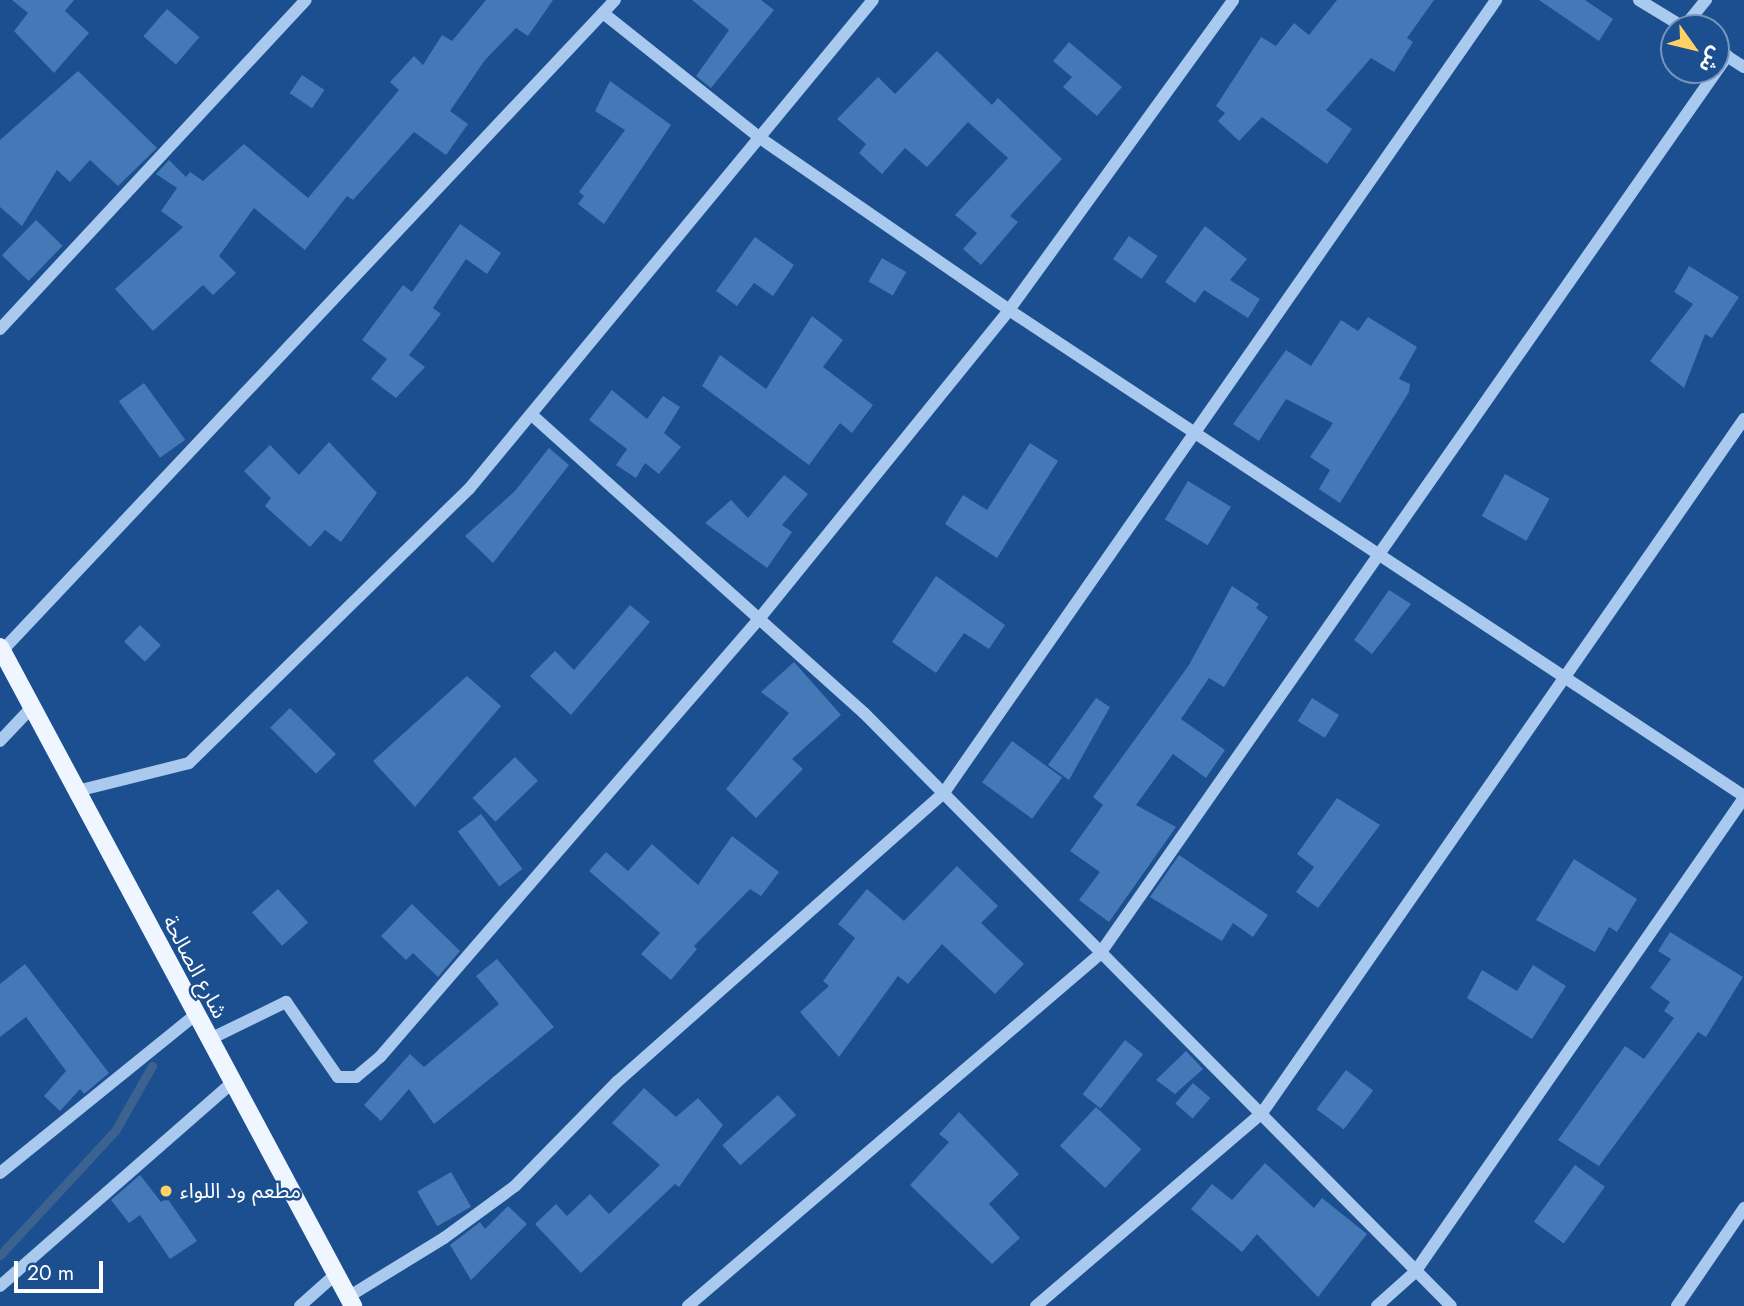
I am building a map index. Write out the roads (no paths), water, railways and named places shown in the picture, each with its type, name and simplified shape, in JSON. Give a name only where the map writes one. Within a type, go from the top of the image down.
[{"type":"main road","name":"شارع الصالحة","points":[[1,649],[208,1040],[351,1301]]},
{"type":"street","points":[[0,329],[306,0]]},
{"type":"street","points":[[1,649],[615,0]]},
{"type":"street","points":[[77,791],[190,763],[469,489],[533,416],[873,0]]},
{"type":"street","points":[[208,1040],[286,1002],[338,1077],[356,1077],[466,964],[759,619],[1009,310],[1233,0]]},
{"type":"street","points":[[351,1301],[515,1186],[617,1082],[943,794],[1198,434],[1496,0]]},
{"type":"street","points":[[1639,0],[1662,14]]},
{"type":"street","points":[[603,13],[760,138],[1009,310],[1198,434],[1380,559],[1569,678],[1744,797],[1415,1272],[1377,1306]]},
{"type":"street","points":[[688,1306],[1099,956],[1380,559],[1699,84]]},
{"type":"street","points":[[533,416],[864,713],[1099,956],[1262,1113],[1451,1306]]},
{"type":"street","points":[[1035,1306],[1262,1113],[1569,678],[1744,419]]},
{"type":"street","points":[[0,741],[33,706]]},
{"type":"street","points":[[0,1172],[195,1015]]},
{"type":"street","points":[[0,1286],[232,1083]]},
{"type":"street","points":[[1677,1306],[1744,1208]]},
{"type":"street","points":[[300,1306],[337,1273]]},
{"type":"waterway","points":[[0,1255],[115,1131],[152,1066]]},
{"type":"place","name":"مطعم ود اللواء","points":[[166,1191]]}]
